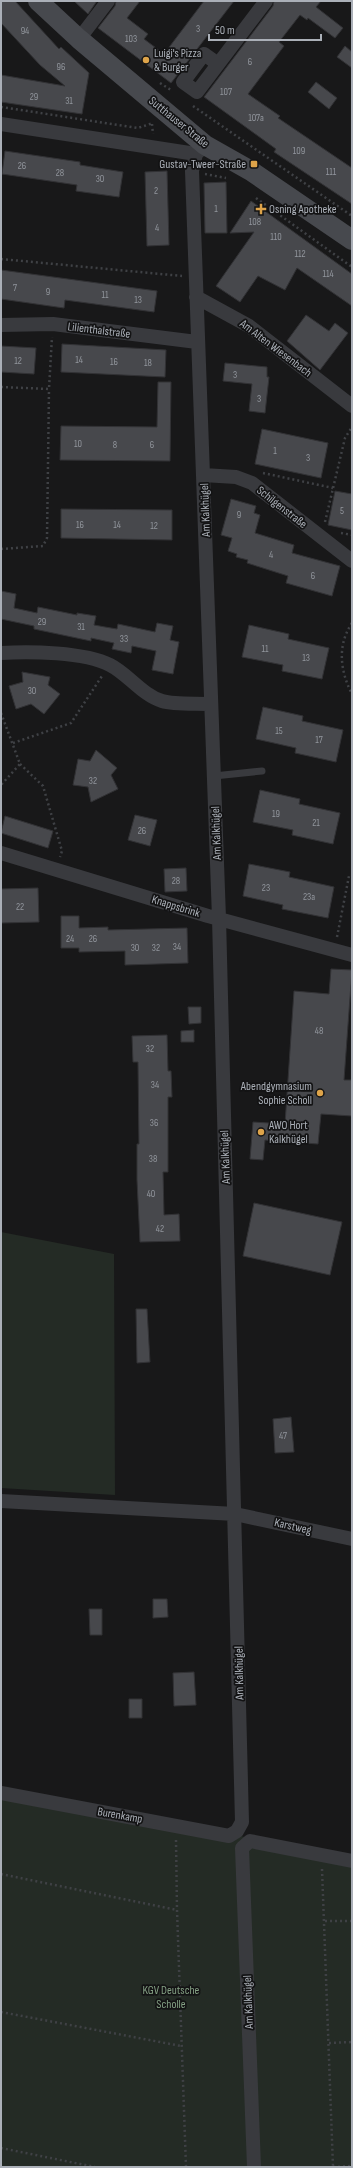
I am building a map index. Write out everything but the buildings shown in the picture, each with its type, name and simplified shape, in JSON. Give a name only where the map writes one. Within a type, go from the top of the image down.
[{"type":"street","name":"Sutthauser Straße","points":[[38,1],[200,150],[251,171],[352,240]]},
{"type":"street","points":[[79,39],[108,1]]},
{"type":"street","points":[[218,64],[266,1]]},
{"type":"street","points":[[1,124],[200,150]]},
{"type":"street","name":"Am Kalkhügel","points":[[200,150],[192,171],[219,918],[242,1822],[237,1831]]},
{"type":"street","name":"Am Alten Wiesenbach","points":[[196,297],[249,326],[352,406]]},
{"type":"street","name":"Lilienthalstraße","points":[[1,325],[53,324],[197,342]]},
{"type":"street","name":"Schilgenstraße","points":[[203,475],[236,477],[252,483],[352,561]]},
{"type":"street","points":[[1,653],[20,652],[80,656],[109,664],[140,688],[162,701],[211,704]]},
{"type":"street","name":"Knappsbrink","points":[[1,853],[219,918],[352,955]]},
{"type":"street","points":[[1,1501],[235,1514]]},
{"type":"street","name":"Karstweg","points":[[235,1514],[352,1539]]},
{"type":"street","name":"Burenkamp","points":[[1,1793],[229,1836],[237,1831]]},
{"type":"street","name":"Am Kalkhügel","points":[[254,2167],[242,1848],[250,1841],[321,1855]]},
{"type":"street","points":[[321,1855],[352,1861]]},
{"type":"lane","points":[[214,776],[262,771]]},
{"type":"path","points":[[157,80],[175,94]]},
{"type":"path","points":[[188,103],[352,216]]},
{"type":"path","points":[[1,107],[138,128],[152,124]]},
{"type":"path","points":[[250,193],[352,267]]},
{"type":"path","points":[[1,259],[195,277]]},
{"type":"path","points":[[1,549],[43,546],[47,538],[49,389],[53,324]]},
{"type":"path","points":[[1,387],[49,389]]},
{"type":"path","points":[[322,538],[345,438],[352,427]]},
{"type":"path","points":[[252,483],[254,471],[333,488]]},
{"type":"path","points":[[352,623],[344,635],[341,659],[346,683],[352,694]]},
{"type":"path","points":[[13,743],[71,723],[109,664]]},
{"type":"path","points":[[1,713],[20,764],[43,786],[62,851],[57,870]]},
{"type":"path","points":[[1,785],[20,764]]},
{"type":"path","points":[[334,950],[350,876]]},
{"type":"path","points":[[176,1825],[177,1910],[186,2167]]},
{"type":"path","points":[[321,1855],[325,1921],[333,2167],[352,2166]]},
{"type":"path","points":[[1,1874],[177,1910]]},
{"type":"path","points":[[325,1921],[352,1921]]},
{"type":"path","points":[[1,2012],[181,2046]]},
{"type":"path","points":[[329,2043],[352,2042]]},
{"type":"path","points":[[1,2148],[95,2167]]},
{"type":"green space","points":[[1,1232],[114,1254],[115,1495],[1,1488]]},
{"type":"green space","name":"KGV Deutsche Scholle","points":[[1,1796],[352,1855],[352,2167],[1,2167]]},
{"type":"place","name":"Luigi's Pizza & Burger","points":[[146,60]]},
{"type":"place","name":"Gustav-Tweer-Straße","points":[[254,164]]},
{"type":"place","name":"Osning Apotheke","points":[[261,209]]},
{"type":"place","name":"Abendgymnasium Sophie Scholl","points":[[320,1093]]},
{"type":"place","name":"AWO Hort Kalkhügel","points":[[261,1132]]}]
